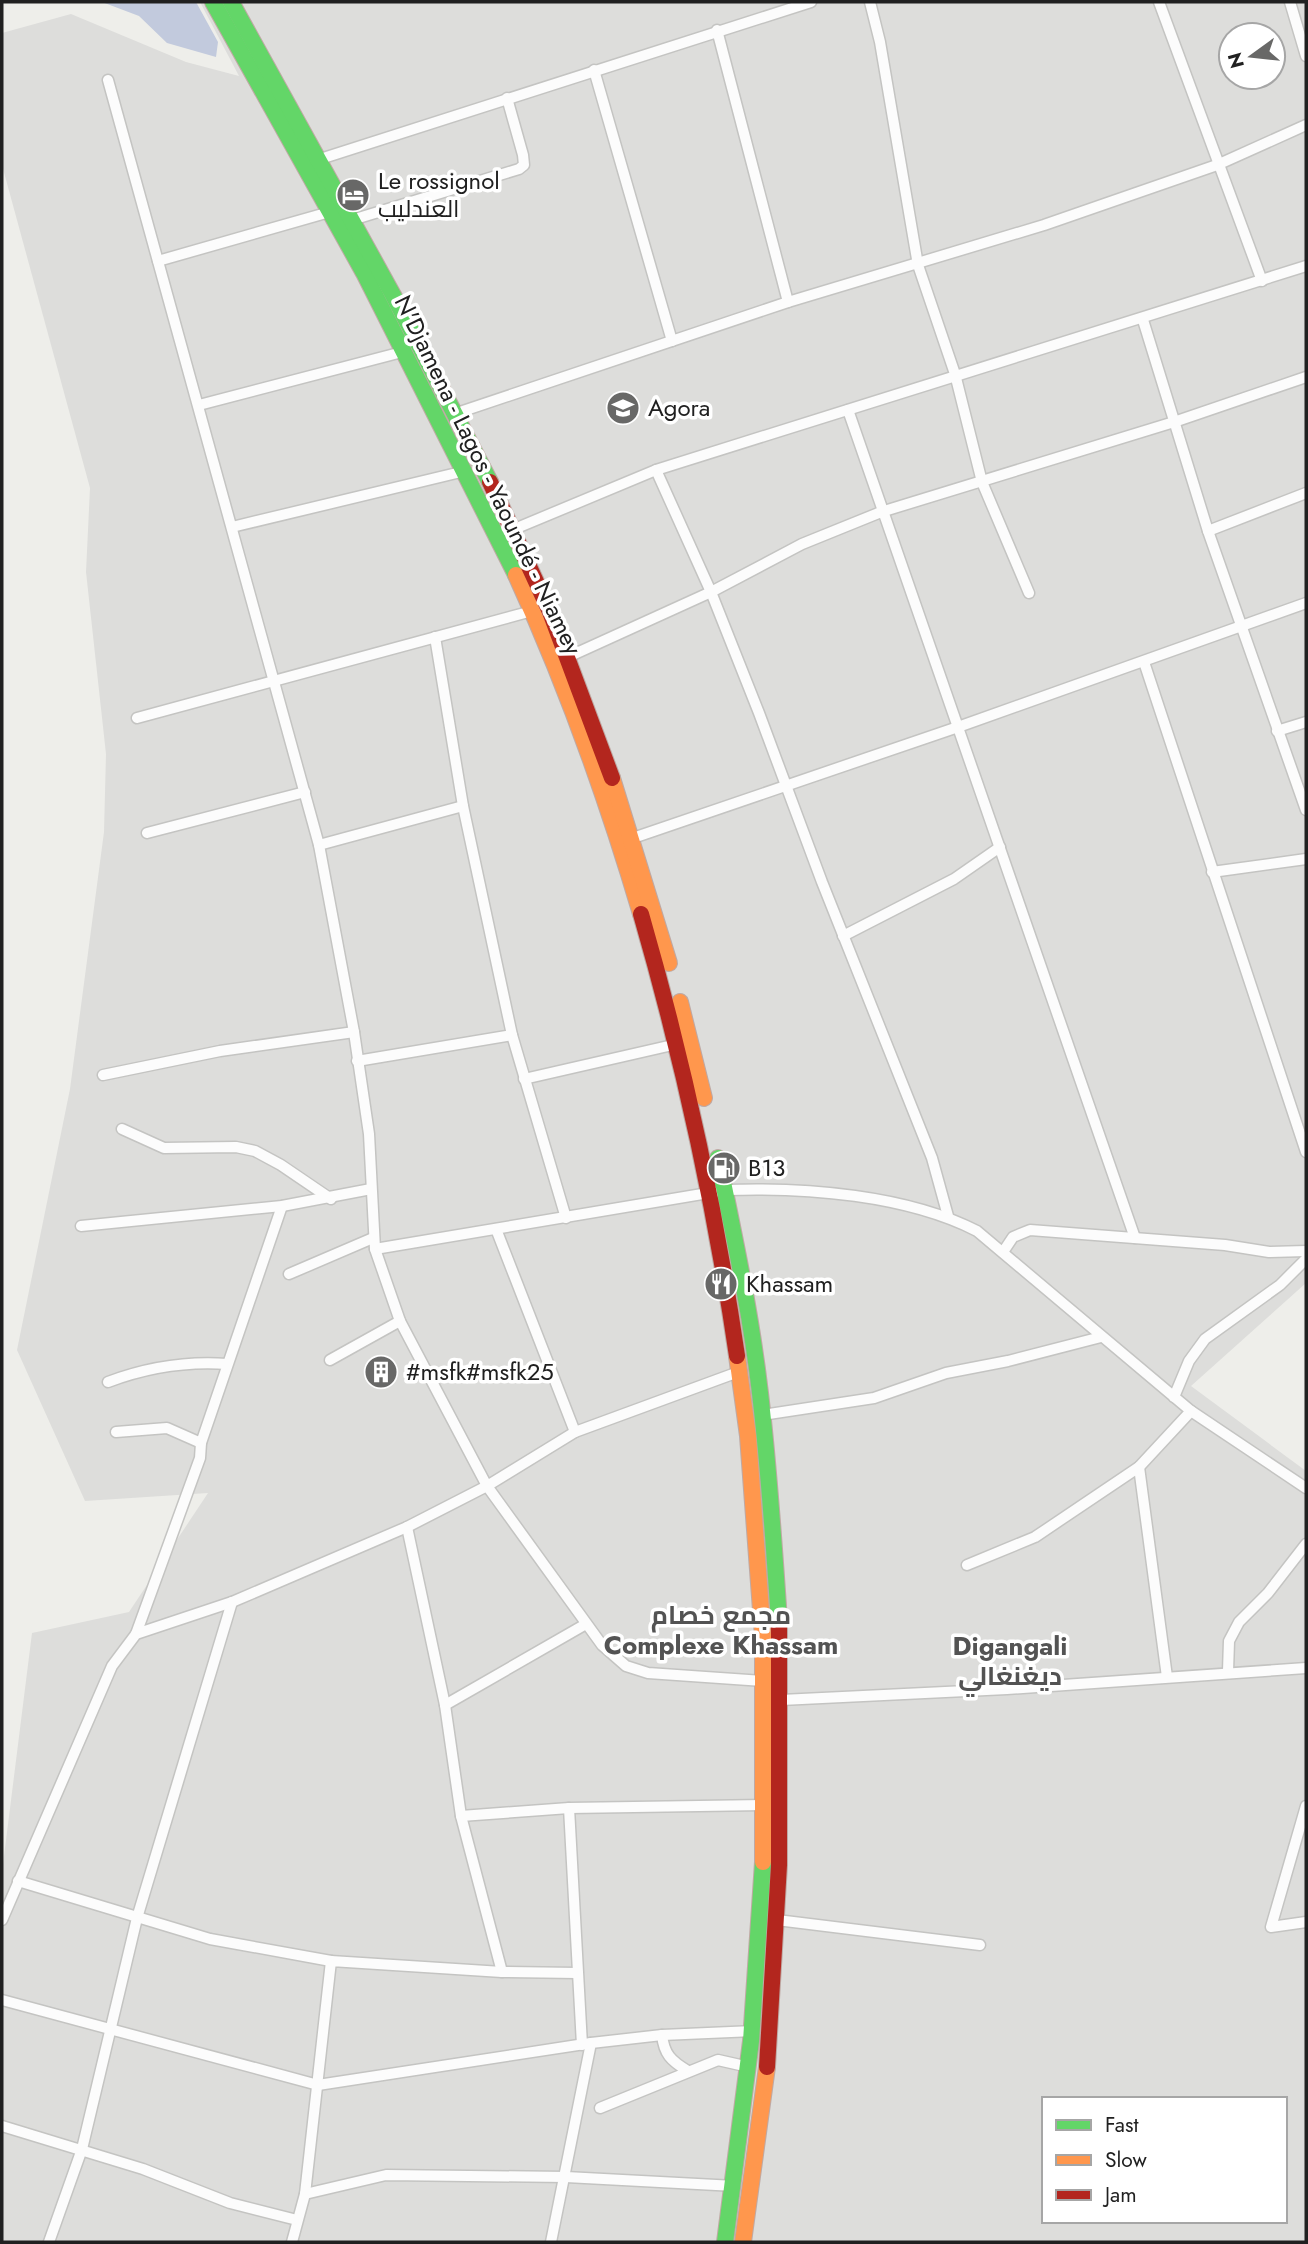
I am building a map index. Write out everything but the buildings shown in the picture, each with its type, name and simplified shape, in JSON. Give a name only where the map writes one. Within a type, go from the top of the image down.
[{"type":"highway","name":"N'Djamena - Lagos - Yaoundé - Niamey","points":[[214,2],[230,11],[312,162],[457,413],[512,530],[568,657],[633,838],[690,1040],[762,1415],[773,1544],[780,1700],[781,1844],[777,1920],[764,2103],[743,2242]]},
{"type":"highway","name":"N'Djamena - Lagos - Yaoundé - Niamey","points":[[343,213],[406,351],[532,611],[562,684],[624,860],[719,1191],[759,1545],[765,1805],[764,1891],[754,2031],[735,2186],[725,2242]]},
{"type":"street","points":[[312,162],[811,2]]},
{"type":"street","points":[[870,2],[880,42],[918,265],[954,374],[982,482],[1029,593]]},
{"type":"street","points":[[1159,2],[1262,281]]},
{"type":"street","points":[[1290,2],[1306,56]]},
{"type":"street","points":[[717,30],[788,302]]},
{"type":"street","points":[[594,70],[672,341]]},
{"type":"street","points":[[108,80],[319,845],[354,1032],[369,1134],[374,1243],[400,1321],[487,1486],[602,1645],[626,1666],[648,1673],[764,1681]]},
{"type":"street","points":[[158,261],[519,169],[524,165],[523,155],[507,98]]},
{"type":"street","points":[[457,413],[788,302],[918,265],[1217,165],[1306,125]]},
{"type":"street","points":[[512,530],[656,470],[954,374],[1143,320],[1306,266]]},
{"type":"street","points":[[1143,320],[1208,531],[1306,810]]},
{"type":"street","points":[[199,405],[406,351]]},
{"type":"street","points":[[568,657],[711,592],[802,544],[881,512],[1174,422],[1306,377]]},
{"type":"street","points":[[848,410],[881,512],[1135,1238]]},
{"type":"street","points":[[656,470],[711,592],[788,786],[843,936],[932,1158],[948,1216]]},
{"type":"street","points":[[232,527],[465,471]]},
{"type":"street","points":[[1208,531],[1306,493]]},
{"type":"street","points":[[633,838],[958,727],[1306,603]]},
{"type":"street","points":[[137,718],[275,678],[532,611]]},
{"type":"street","points":[[435,637],[463,806],[512,1035],[566,1218]]},
{"type":"street","points":[[1144,662],[1306,1152]]},
{"type":"street","points":[[1278,731],[1306,722]]},
{"type":"street","points":[[147,833],[305,792]]},
{"type":"street","points":[[319,845],[463,806]]},
{"type":"street","points":[[843,936],[954,879],[1000,847]]},
{"type":"street","points":[[1212,872],[1306,859]]},
{"type":"street","points":[[103,1075],[220,1051],[354,1032]]},
{"type":"street","points":[[357,1061],[512,1035]]},
{"type":"street","points":[[524,1079],[677,1044]]},
{"type":"street","points":[[122,1129],[164,1148],[236,1147],[256,1152],[281,1165],[331,1199]]},
{"type":"street","points":[[81,1226],[282,1206],[331,1199],[371,1189]]},
{"type":"street","points":[[289,1274],[374,1243],[496,1229],[719,1191],[779,1190],[873,1199],[948,1216],[977,1231],[1191,1411],[1306,1488]]},
{"type":"street","points":[[2,1920],[113,1666],[136,1634],[200,1458],[201,1443],[282,1206]]},
{"type":"street","points":[[496,1229],[575,1432]]},
{"type":"street","points":[[1003,1252],[1013,1237],[1030,1230],[1269,1252],[1306,1251]]},
{"type":"street","points":[[1174,1397],[1189,1361],[1205,1339],[1280,1285],[1306,1259]]},
{"type":"street","points":[[330,1360],[400,1321]]},
{"type":"street","points":[[762,1415],[874,1398],[946,1373],[1008,1361],[1101,1337]]},
{"type":"street","points":[[108,1382],[133,1372],[194,1361],[228,1364]]},
{"type":"street","points":[[136,1634],[232,1602],[407,1527],[487,1486],[575,1432],[741,1371]]},
{"type":"street","points":[[967,1565],[1035,1538],[1139,1467],[1191,1411]]},
{"type":"street","points":[[116,1432],[167,1428],[201,1443]]},
{"type":"street","points":[[1139,1467],[1167,1677]]},
{"type":"street","points":[[407,1527],[445,1705],[461,1815],[502,1972]]},
{"type":"street","points":[[1228,1671],[1229,1641],[1239,1622],[1268,1593],[1306,1544]]},
{"type":"street","points":[[49,2242],[82,2149],[137,1918],[232,1602]]},
{"type":"street","points":[[445,1705],[586,1623]]},
{"type":"street","points":[[780,1700],[1007,1689],[1228,1671],[1306,1668]]},
{"type":"street","points":[[461,1815],[569,1808],[765,1805]]},
{"type":"street","points":[[1306,1806],[1271,1927],[1306,1922]]},
{"type":"street","points":[[551,2242],[566,2177],[586,2044],[577,1973],[569,1808]]},
{"type":"street","points":[[18,1881],[210,1939],[331,1961],[502,1972],[577,1973]]},
{"type":"street","points":[[777,1920],[980,1945]]},
{"type":"street","points":[[292,2242],[305,2194],[331,1961]]},
{"type":"street","points":[[2,2000],[318,2085],[586,2044],[662,2035],[754,2031]]},
{"type":"street","points":[[662,2035],[663,2049],[672,2062],[688,2071]]},
{"type":"street","points":[[600,2108],[718,2060],[749,2067]]},
{"type":"street","points":[[2,2126],[82,2149],[230,2203],[297,2220]]},
{"type":"street","points":[[305,2194],[386,2175],[566,2177],[735,2186]]},
{"type":"shaded area","points":[[200,2],[1306,2],[1306,1283],[1191,1386],[1306,1471],[1306,2242],[2,2242],[2,1872],[32,1633],[129,1612],[208,1493],[85,1501],[17,1350],[70,1089],[104,832],[106,754],[86,572],[90,488],[2,165],[2,33],[71,14],[186,62],[239,76]]},
{"type":"water","points":[[102,2],[196,2],[218,42],[216,57],[167,43],[139,16]]},
{"type":"traffic: fast","points":[[213,2],[364,273],[516,575]]},
{"type":"traffic: fast","points":[[231,2],[393,295],[490,482]]},
{"type":"traffic: fast","points":[[718,1158],[742,1275],[756,1363],[769,1478],[779,1621]]},
{"type":"traffic: fast","points":[[725,2242],[751,2041],[763,1862]]},
{"type":"traffic: slow","points":[[516,575],[584,742],[641,914]]},
{"type":"traffic: slow","points":[[612,778],[669,963]]},
{"type":"traffic: slow","points":[[680,1002],[704,1098]]},
{"type":"traffic: slow","points":[[737,1356],[748,1436],[763,1637],[763,1862]]},
{"type":"traffic: slow","points":[[743,2242],[767,2067]]},
{"type":"traffic: jam","points":[[490,482],[550,612],[612,778]]},
{"type":"traffic: jam","points":[[641,914],[697,1134],[719,1244],[737,1356]]},
{"type":"traffic: jam","points":[[767,2067],[779,1865],[779,1621]]},
{"type":"place","name":"Le rossignol العندليب","points":[[353,195]]},
{"type":"place","name":"Agora","points":[[623,408]]},
{"type":"place","name":"B13","points":[[724,1168]]},
{"type":"place","name":"Khassam","points":[[721,1284]]},
{"type":"place","name":"#msfk#msfk25","points":[[381,1372]]},
{"type":"district","name":"مجمع خصام Complexe Khassam","points":[[721,1630]]},
{"type":"district","name":"Digangali ديغنغالي","points":[[1010,1661]]}]
